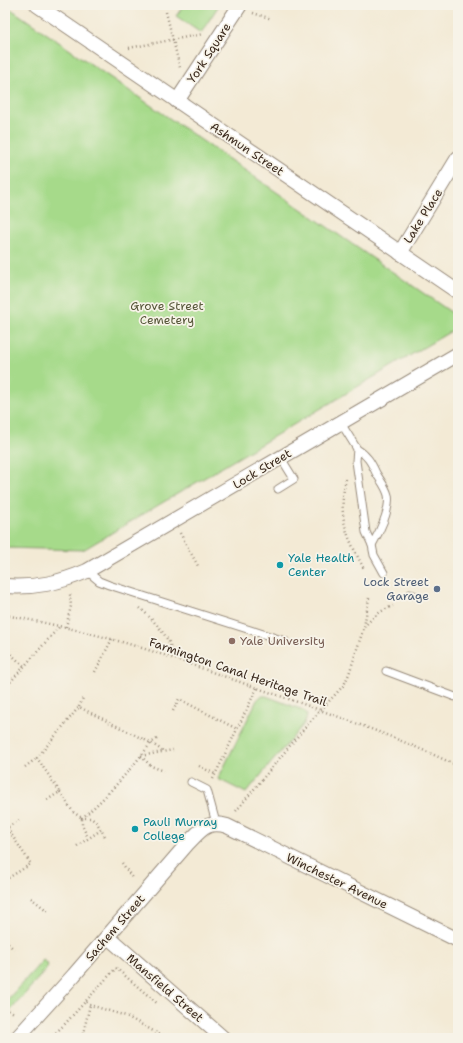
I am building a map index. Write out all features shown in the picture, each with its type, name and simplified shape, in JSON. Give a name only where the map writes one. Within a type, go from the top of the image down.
[{"type":"street","name":"Ashmun Street","points":[[37,5],[458,292]]},
{"type":"street","name":"York Square","points":[[177,101],[240,5]]},
{"type":"street","name":"Lake Place","points":[[400,253],[458,158]]},
{"type":"street","name":"Lock Street","points":[[5,586],[43,586],[65,580],[88,571],[458,354]]},
{"type":"street","name":"Sachem Street","points":[[17,1038],[108,937],[188,843],[204,827],[216,823]]},
{"type":"street","name":"Winchester Avenue","points":[[216,823],[227,826],[458,940]]},
{"type":"street","name":"Mansfield Street","points":[[108,937],[223,1038]]},
{"type":"lane","points":[[341,423],[357,449],[365,454],[369,460],[387,494],[389,503],[379,533],[372,545]]},
{"type":"lane","points":[[357,449],[356,461],[366,532],[372,545],[374,555],[384,573]]},
{"type":"lane","points":[[278,488],[294,479],[281,458]]},
{"type":"lane","points":[[88,571],[99,581],[109,585],[285,641]]},
{"type":"lane","points":[[386,670],[458,698]]},
{"type":"lane","points":[[191,782],[207,790],[216,823]]},
{"type":"path","points":[[166,12],[181,73]]},
{"type":"path","points":[[253,13],[272,19]]},
{"type":"path","points":[[129,48],[199,34],[206,34]]},
{"type":"path","points":[[346,476],[341,508],[345,528],[353,549],[364,569]]},
{"type":"path","points":[[180,533],[198,566]]},
{"type":"path","points":[[66,627],[71,606],[70,593]]},
{"type":"path","points":[[236,812],[320,711],[344,685],[364,627],[369,598]]},
{"type":"path","points":[[136,605],[164,634],[172,649],[171,657]]},
{"type":"path","points":[[364,627],[373,617],[384,609],[393,606]]},
{"type":"path","name":"Farmington Canal Heritage Trail","points":[[5,615],[66,627],[171,657],[378,731],[423,749],[458,766]]},
{"type":"path","points":[[5,688],[60,626]]},
{"type":"path","points":[[95,672],[112,639]]},
{"type":"path","points":[[5,649],[24,666]]},
{"type":"path","points":[[207,790],[257,688]]},
{"type":"path","points":[[25,767],[36,758],[79,707],[83,698]]},
{"type":"path","points":[[173,711],[179,699],[237,729]]},
{"type":"path","points":[[79,707],[151,743],[163,752]]},
{"type":"path","points":[[82,818],[93,809],[151,743],[157,739]]},
{"type":"path","points":[[141,756],[173,750]]},
{"type":"path","points":[[141,756],[151,766],[164,772]]},
{"type":"path","points":[[36,758],[73,812],[82,818],[91,818],[106,838]]},
{"type":"path","points":[[199,766],[215,774]]},
{"type":"path","points":[[47,800],[60,792]]},
{"type":"path","points":[[82,818],[82,825],[88,838]]},
{"type":"path","points":[[5,880],[31,864],[6,829],[19,820]]},
{"type":"path","points":[[77,846],[101,830]]},
{"type":"path","points":[[122,863],[133,879]]},
{"type":"path","points":[[31,898],[49,912]]},
{"type":"path","points":[[5,941],[14,949]]},
{"type":"path","points":[[50,1038],[86,1002],[116,968]]},
{"type":"path","points":[[86,1002],[90,1005],[126,1016],[166,1038]]},
{"type":"path","points":[[82,1038],[90,1005]]},
{"type":"path","points":[[5,1008],[14,1013]]},
{"type":"green space","name":"Grove Street Cemetery","points":[[5,5],[458,317],[458,327],[83,550],[5,548]]},
{"type":"green space","points":[[184,5],[219,5],[201,33],[176,16]]},
{"type":"green space","points":[[261,696],[266,696],[303,710],[307,714],[303,725],[246,793],[218,779],[257,700]]},
{"type":"green space","points":[[43,960],[47,963],[48,967],[5,1017],[5,997],[8,999]]},
{"type":"place","name":"Yale Health Center","points":[[280,565]]},
{"type":"place","name":"Lock Street Garage","points":[[437,589]]},
{"type":"place","name":"Yale University","points":[[232,641]]},
{"type":"place","name":"Pauli Murray College","points":[[135,829]]}]
